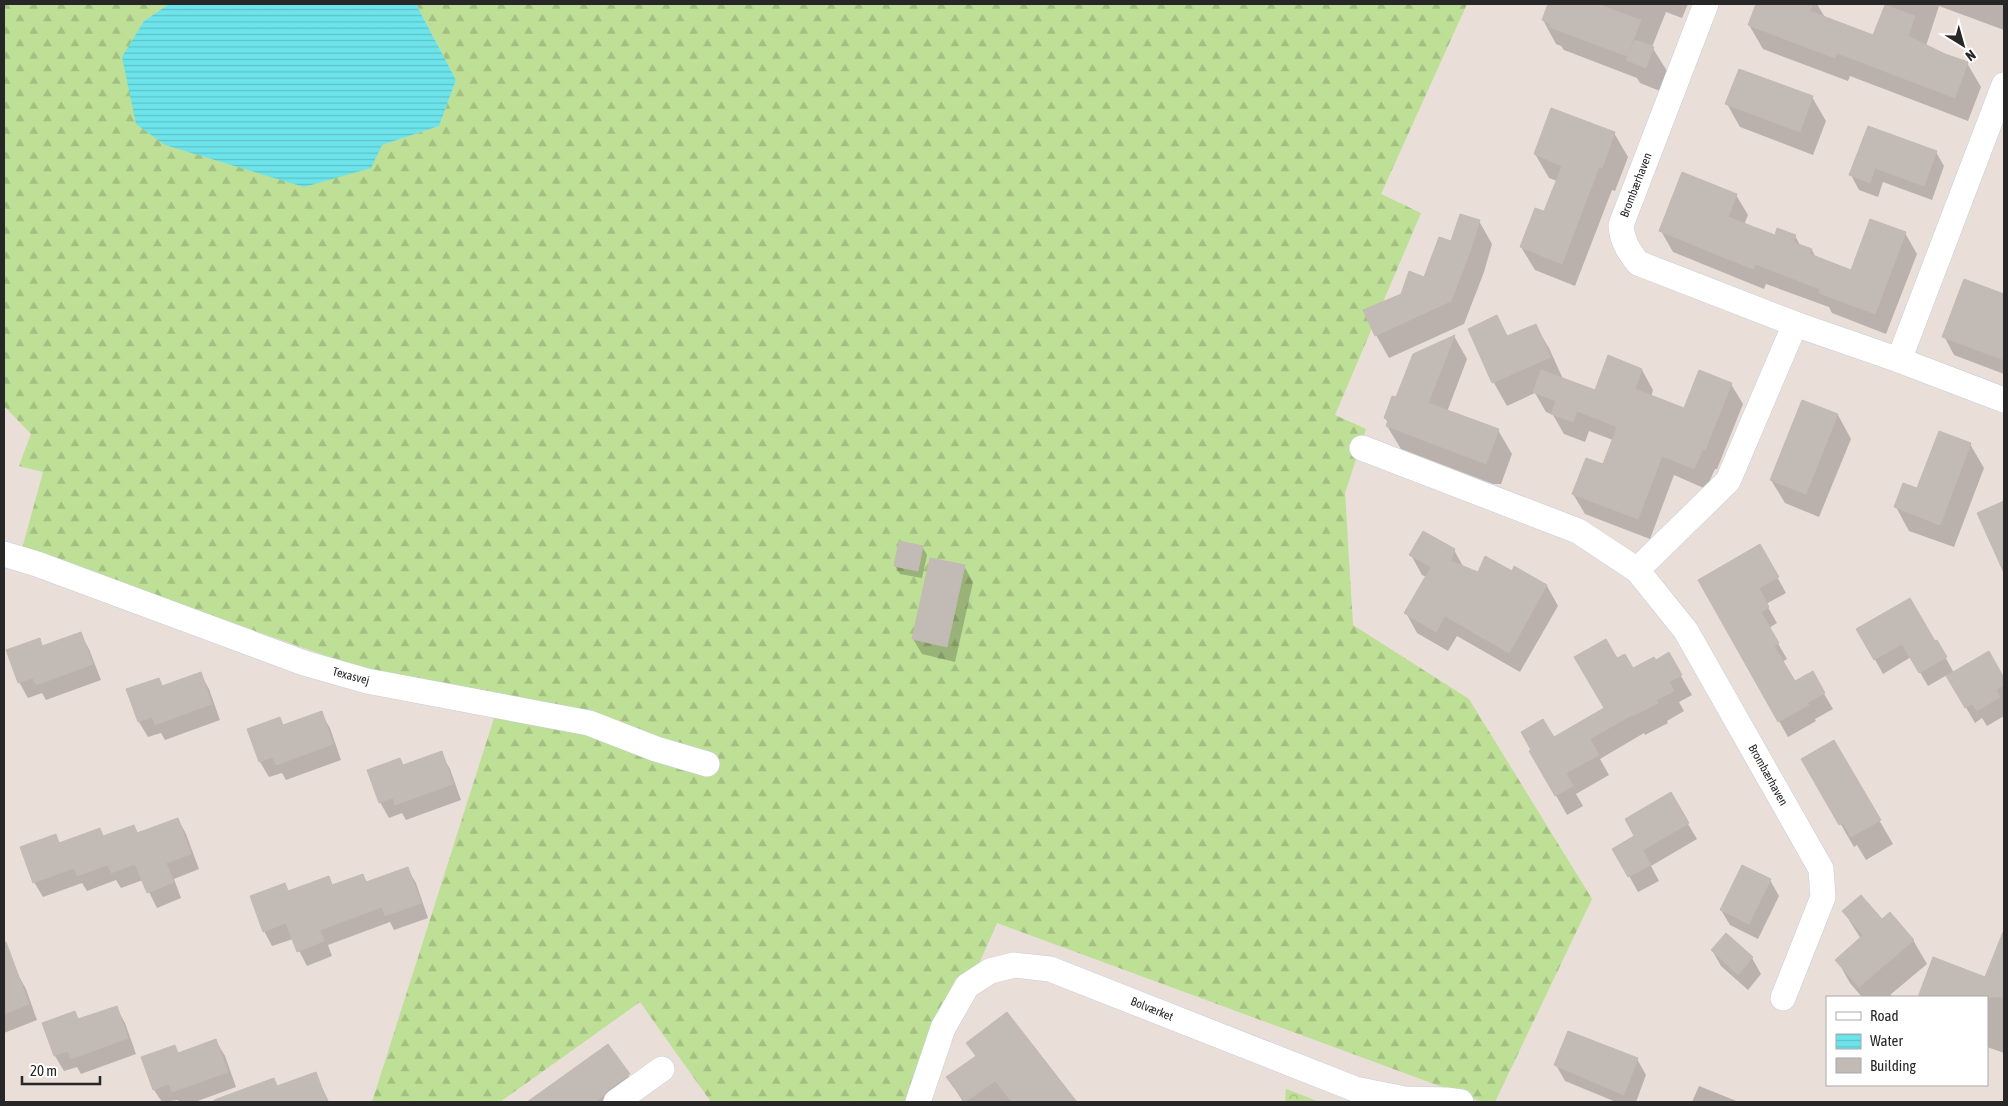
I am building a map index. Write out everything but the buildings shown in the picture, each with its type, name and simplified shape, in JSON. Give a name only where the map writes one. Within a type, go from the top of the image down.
[{"type":"street","name":"Brombærhaven","points":[[1706,4],[1621,225],[1622,237],[1627,250],[1638,263],[1795,324],[1899,360],[2004,400]]},
{"type":"street","points":[[1899,360],[2004,85]]},
{"type":"street","points":[[1637,570],[1728,481],[1795,324]]},
{"type":"street","name":"Brombærhaven","points":[[1362,448],[1578,532],[1637,570],[1686,631],[1821,869],[1823,897],[1782,998]]},
{"type":"street","name":"Texasvej","points":[[4,554],[37,564],[304,664],[367,681],[589,723],[656,749],[706,764]]},
{"type":"street","name":"Bolværket","points":[[918,1102],[943,1028],[967,986],[990,972],[1014,965],[1050,969],[1356,1089],[1405,1099],[1461,1102]]},
{"type":"street","points":[[616,1102],[662,1069]]},
{"type":"green space","points":[[4,4],[169,4],[144,21],[382,145],[439,126],[456,80],[416,4],[1467,4],[1381,194],[1421,213],[1335,415],[1366,429],[1345,493],[1353,625],[1469,699],[1592,899],[1495,1102],[1483,1102],[997,923],[943,1045],[924,1102],[711,1102],[640,1002],[500,1102],[372,1102],[495,715],[22,549],[43,472],[19,466],[31,434],[4,406]]},
{"type":"green space","points":[[1286,1089],[1320,1102],[1285,1102]]},
{"type":"water","points":[[169,4],[416,4],[456,80],[439,126],[382,145],[371,168],[304,187],[165,145],[136,124],[122,57],[144,21]]}]
